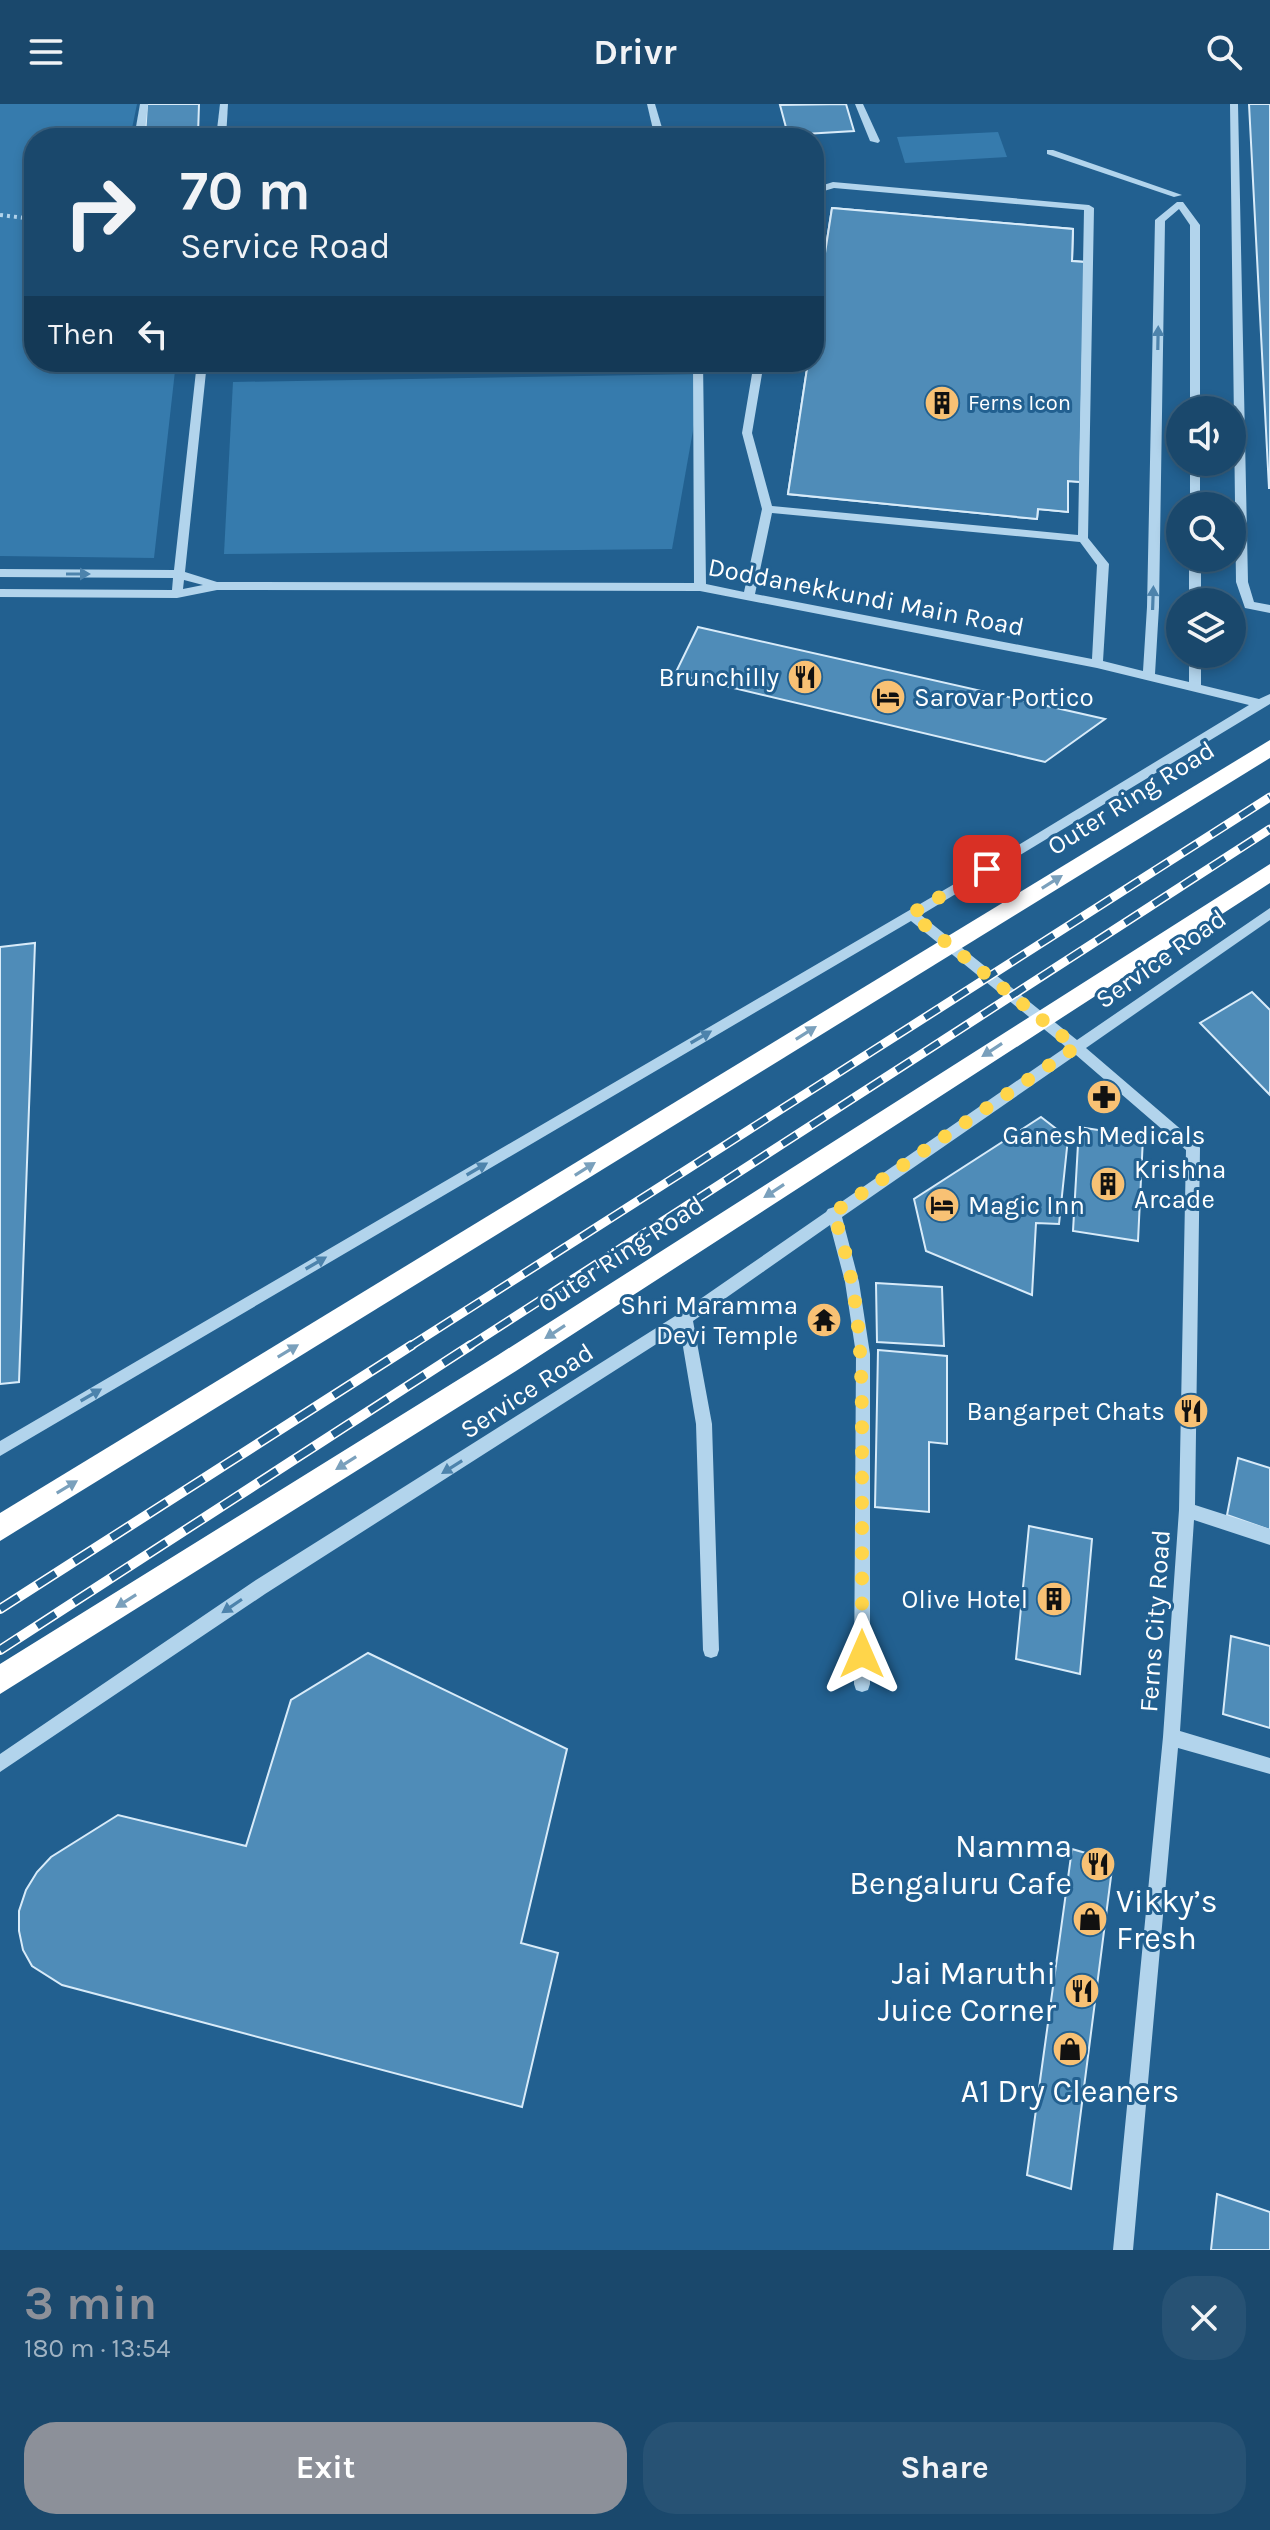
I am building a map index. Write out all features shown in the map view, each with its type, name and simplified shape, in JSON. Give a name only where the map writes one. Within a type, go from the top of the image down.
[{"type":"highway","name":"Outer Ring Road","points":[[0,1528],[1270,748]]},
{"type":"highway","name":"Outer Ring Road","points":[[0,1680],[507,1363],[1270,872]]},
{"type":"street","points":[[140,128],[144,104]]},
{"type":"street","points":[[222,128],[224,104]]},
{"type":"street","points":[[651,104],[657,128]]},
{"type":"street","points":[[859,104],[875,141]]},
{"type":"street","points":[[1234,104],[1242,582],[1249,605],[1270,609]]},
{"type":"street","points":[[1050,152],[1177,195]]},
{"type":"street","points":[[824,188],[833,185],[1089,208],[1083,539],[1103,564],[1097,664]]},
{"type":"street","points":[[1149,676],[1160,220],[1180,204],[1195,225],[1195,396]]},
{"type":"street","points":[[177,594],[201,372]]},
{"type":"street","points":[[698,372],[700,587]]},
{"type":"street","points":[[749,596],[767,509],[747,433],[757,372]]},
{"type":"street","points":[[767,509],[1083,539]]},
{"type":"street","name":"Doddanekkundi Main Road","points":[[0,573],[178,574],[217,586]]},
{"type":"street","name":"Doddanekkundi Main Road","points":[[0,593],[177,594],[217,586],[700,587],[1097,664],[1266,701]]},
{"type":"street","points":[[1195,668],[1195,687]]},
{"type":"street","points":[[0,1449],[911,914],[1266,701]]},
{"type":"street","name":"Service Road","points":[[0,1764],[259,1588],[685,1318],[1270,913]]},
{"type":"street","points":[[911,914],[1076,1047]]},
{"type":"street","name":"Ferns City Road","points":[[1076,1047],[1193,1148],[1187,1510],[1171,1737],[1123,2250]]},
{"type":"street","points":[[833,1213],[846,1248],[857,1300],[863,1354],[862,1684]]},
{"type":"street","points":[[685,1318],[704,1424],[711,1650]]},
{"type":"street","points":[[1187,1510],[1270,1537]]},
{"type":"street","points":[[1171,1737],[1270,1766]]},
{"type":"path","points":[[0,215],[24,218]]},
{"type":"shaded area","points":[[0,104],[137,104],[132,128],[24,128],[24,372],[175,372],[154,558],[0,556]]},
{"type":"shaded area","points":[[998,132],[1007,157],[905,163],[897,137]]},
{"type":"shaded area","points":[[703,374],[672,549],[224,554],[233,382]]},
{"type":"building","points":[[147,104],[199,104],[198,128],[146,128]]},
{"type":"building","points":[[846,104],[854,131],[824,133],[824,128],[786,128],[780,105]]},
{"type":"building","points":[[1249,104],[1270,104],[1270,488],[1269,488]]},
{"type":"building","name":"Ferns Icon","points":[[832,208],[1073,229],[1072,261],[1085,262],[1080,482],[1068,481],[1068,512],[1038,509],[1037,519],[788,494],[806,372],[824,372],[824,260]]},
{"type":"building","name":"Ferns Icon","points":[[832,208],[1073,229],[1072,261],[1085,262],[1080,482],[1068,481],[1068,512],[1038,509],[1037,519],[788,494],[806,372],[824,372],[824,260]]},
{"type":"building","name":"Sarovar Portico","points":[[698,627],[1105,719],[1045,762],[675,674]]},
{"type":"building","points":[[35,943],[19,1382],[0,1384],[0,947]]},
{"type":"building","points":[[1252,992],[1270,1010],[1270,1095],[1200,1023]]},
{"type":"building","points":[[1041,1117],[1068,1138],[1059,1224],[1036,1223],[1032,1295],[926,1251],[914,1199]]},
{"type":"building","name":"Krishna Arcade","points":[[1079,1127],[1143,1137],[1138,1241],[1073,1231]]},
{"type":"building","points":[[876,1283],[942,1287],[944,1346],[877,1342]]},
{"type":"building","points":[[878,1350],[947,1356],[947,1444],[929,1442],[929,1512],[875,1507]]},
{"type":"building","points":[[1238,1458],[1270,1468],[1270,1530],[1227,1515]]},
{"type":"building","name":"Olive Hotel","points":[[1029,1526],[1092,1539],[1080,1674],[1016,1659]]},
{"type":"building","points":[[1231,1636],[1270,1646],[1270,1728],[1223,1714]]},
{"type":"building","points":[[368,1653],[567,1749],[521,1943],[558,1953],[522,2107],[62,1985],[32,1966],[23,1950],[19,1911],[26,1890],[37,1872],[51,1857],[118,1815],[246,1846],[291,1700]]},
{"type":"building","points":[[1072,1849],[1113,1861],[1071,2189],[1027,2175]]},
{"type":"building","points":[[1217,2194],[1270,2212],[1270,2250],[1211,2250]]},
{"type":"railway","points":[[409,1347],[1270,797]]},
{"type":"railway","points":[[468,1347],[1270,829]]},
{"type":"railway","points":[[0,1609],[412,1345]]},
{"type":"railway","points":[[0,1650],[471,1345]]},
{"type":"place","name":"Ferns Icon","points":[[942,403]]},
{"type":"place","name":"Brunchilly","points":[[805,677]]},
{"type":"place","name":"Sarovar Portico","points":[[888,697]]},
{"type":"place","name":"Ganesh Medicals","points":[[1104,1097]]},
{"type":"place","name":"Krishna Arcade","points":[[1108,1184]]},
{"type":"place","name":"Magic Inn","points":[[942,1205]]},
{"type":"place","name":"Shri Maramma Devi Temple","points":[[824,1320]]},
{"type":"place","name":"Bangarpet Chats","points":[[1191,1411]]},
{"type":"place","name":"Olive Hotel","points":[[1054,1599]]},
{"type":"place","name":"Namma Bengaluru Cafe","points":[[1098,1864]]},
{"type":"place","name":"Vikky’s Fresh","points":[[1090,1919]]},
{"type":"place","name":"Jai Maruthi Juice Corner","points":[[1082,1991]]},
{"type":"place","name":"A1 Dry Cleaners","points":[[1070,2049]]},
{"type":"route","points":[[862,1654],[863,1354],[857,1300],[846,1248],[833,1213],[1076,1047],[911,914],[987,869]]}]
